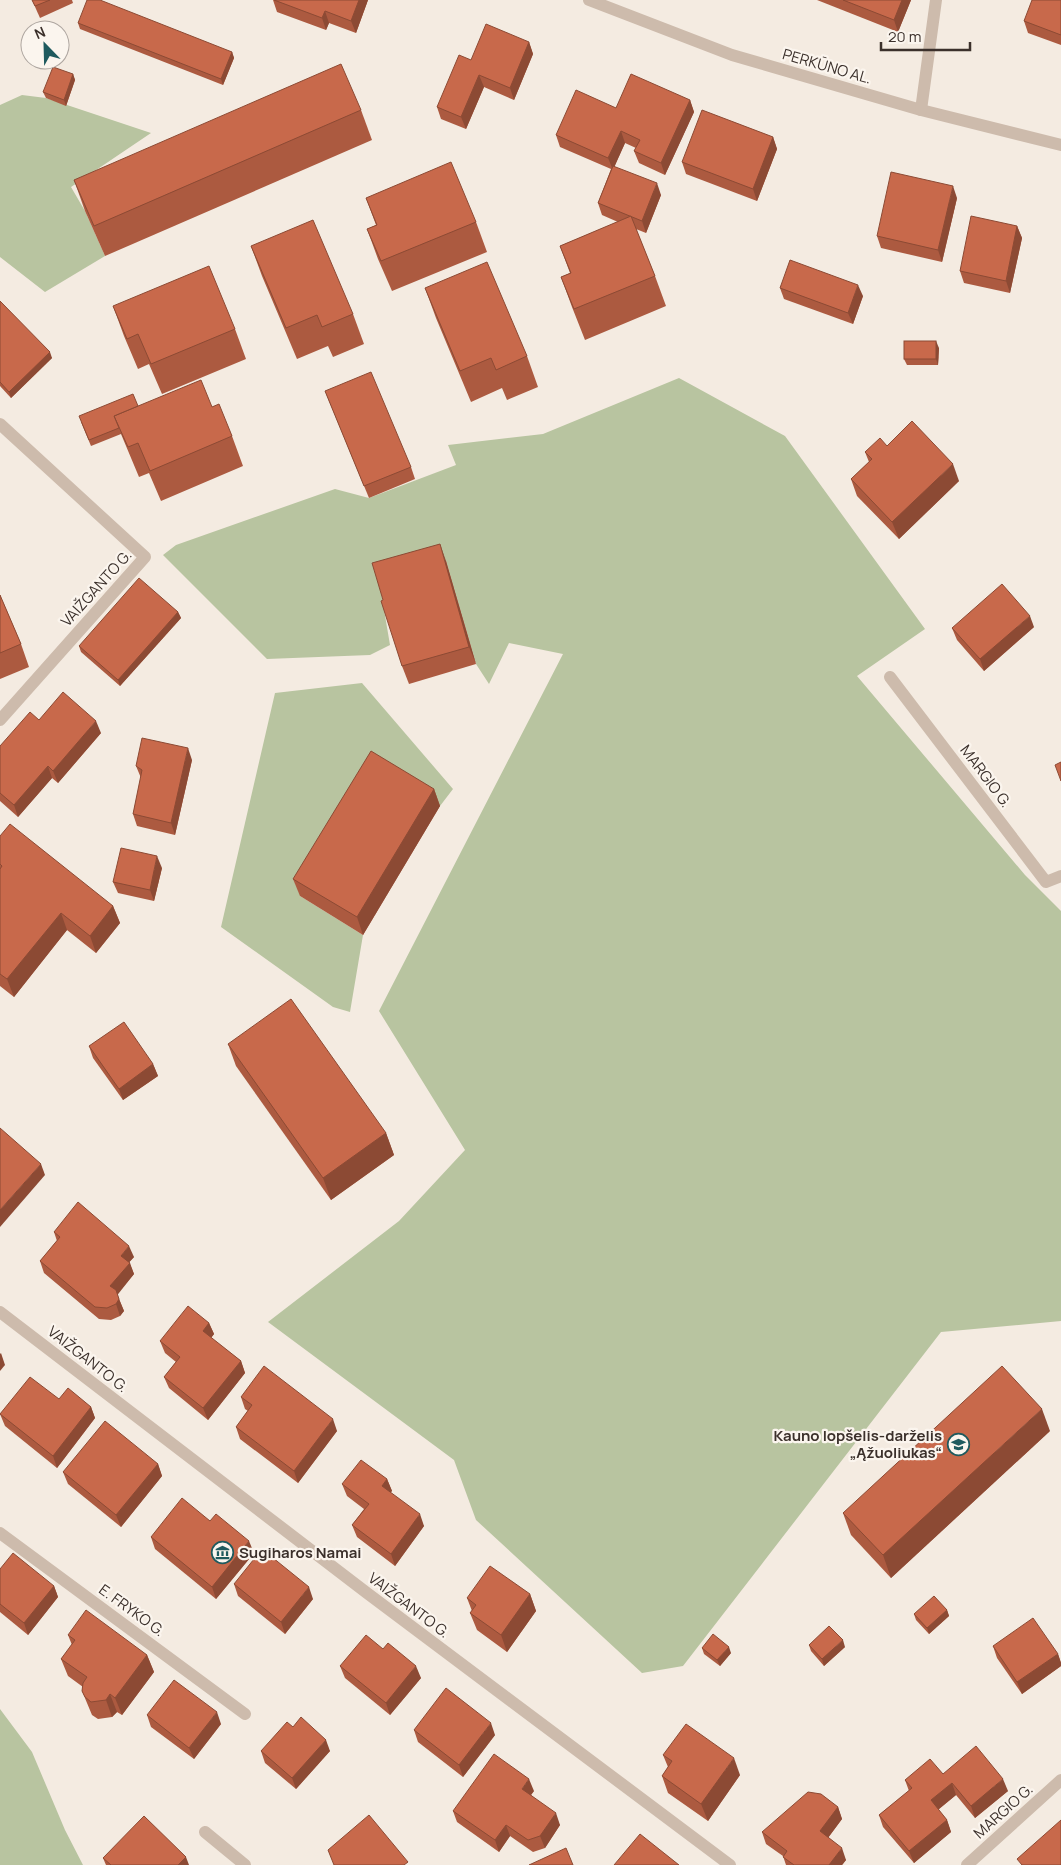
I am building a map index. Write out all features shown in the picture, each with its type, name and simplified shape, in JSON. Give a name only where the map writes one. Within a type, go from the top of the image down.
[{"type":"street","name":"PERKŪNO AL.","points":[[589,0],[732,55],[921,110],[1061,144]]},
{"type":"street","points":[[921,110],[936,0]]},
{"type":"street","name":"VAIŽGANTO G.","points":[[0,424],[145,557],[0,720]]},
{"type":"street","name":"MARGIO G.","points":[[890,677],[1046,882],[1061,876]]},
{"type":"street","name":"VAIŽGANTO G.","points":[[0,1312],[367,1594],[730,1865]]},
{"type":"street","name":"E. FRYKO G.","points":[[0,1533],[244,1714]]},
{"type":"street","name":"MARGIO G.","points":[[967,1865],[1061,1780]]},
{"type":"street","points":[[206,1832],[245,1865]]},
{"type":"green space","points":[[22,95],[46,98],[151,133],[71,187],[85,211],[105,256],[45,292],[0,257],[0,105]]},
{"type":"green space","points":[[679,378],[785,436],[925,629],[857,676],[1025,875],[1061,911],[1061,1321],[941,1332],[683,1666],[642,1673],[476,1520],[454,1460],[268,1322],[399,1221],[465,1150],[379,1011],[563,654],[509,643],[489,684],[476,664],[446,561],[379,580],[390,645],[370,655],[267,659],[163,555],[176,545],[335,489],[369,498],[456,465],[448,445],[543,434]]},
{"type":"green space","points":[[362,683],[453,789],[440,806],[300,896],[363,935],[350,1012],[333,1007],[221,927],[275,693]]},
{"type":"green space","points":[[0,1709],[32,1752],[65,1830],[83,1865],[0,1865]]},
{"type":"building","points":[[32,0],[50,0],[35,6]]},
{"type":"building","points":[[87,0],[100,0],[232,52],[221,79],[78,23]]},
{"type":"building","points":[[274,0],[359,0],[351,21],[325,11],[322,18]]},
{"type":"building","points":[[843,0],[902,0],[894,20]]},
{"type":"building","points":[[1032,0],[1061,0],[1061,35],[1024,21]]},
{"type":"building","points":[[486,24],[529,42],[510,88],[479,75],[461,117],[437,107],[459,55],[471,60]]},
{"type":"building","points":[[341,64],[361,110],[94,226],[74,180]]},
{"type":"building","points":[[52,70],[62,70],[73,74],[64,100],[43,92]]},
{"type":"building","points":[[631,74],[690,100],[661,163],[634,151],[640,140],[621,131],[608,158],[556,135],[576,90],[616,108]]},
{"type":"building","points":[[702,110],[773,137],[753,189],[682,162]]},
{"type":"building","points":[[451,162],[476,222],[381,261],[367,229],[377,225],[366,198]]},
{"type":"building","points":[[613,166],[657,183],[642,221],[598,203]]},
{"type":"building","points":[[891,172],[953,186],[938,250],[877,236]]},
{"type":"building","points":[[631,216],[655,276],[574,309],[561,277],[571,273],[560,246]]},
{"type":"building","points":[[971,216],[1017,226],[1006,281],[960,271]]},
{"type":"building","points":[[313,220],[353,314],[322,327],[317,315],[286,328],[251,246]]},
{"type":"building","points":[[790,260],[858,285],[848,313],[780,288]]},
{"type":"building","points":[[487,262],[527,356],[496,370],[491,358],[460,371],[425,288]]},
{"type":"building","points":[[209,266],[235,329],[151,364],[138,334],[127,339],[113,306]]},
{"type":"building","points":[[0,301],[50,352],[9,392],[0,382]]},
{"type":"building","points":[[904,341],[936,341],[936,359],[904,359]]},
{"type":"building","points":[[371,372],[411,467],[364,486],[325,391]]},
{"type":"building","points":[[201,380],[212,407],[219,404],[232,436],[150,471],[138,443],[128,447],[114,416]]},
{"type":"building","points":[[133,394],[138,406],[114,416],[119,428],[89,440],[79,416]]},
{"type":"building","points":[[912,421],[953,464],[892,522],[851,479],[872,459],[865,452],[880,438],[887,446]]},
{"type":"building","points":[[440,544],[469,647],[402,666],[381,601],[383,600],[372,563]]},
{"type":"building","points":[[139,578],[178,612],[118,680],[79,646]]},
{"type":"building","points":[[1002,584],[1030,616],[980,659],[952,628]]},
{"type":"building","points":[[0,595],[21,644],[0,653]]},
{"type":"building","points":[[63,692],[96,721],[53,771],[48,766],[14,805],[0,793],[0,746],[30,712],[39,720]]},
{"type":"building","points":[[142,738],[188,748],[171,823],[133,814],[142,770],[136,766]]},
{"type":"building","points":[[371,751],[434,789],[357,917],[293,879]]},
{"type":"building","points":[[1061,762],[1061,781],[1055,765]]},
{"type":"building","points":[[10,824],[113,906],[90,936],[61,913],[7,979],[0,974],[0,869],[2,866],[0,864],[0,836]]},
{"type":"building","points":[[121,848],[157,856],[150,890],[113,882]]},
{"type":"building","points":[[291,999],[386,1133],[323,1178],[228,1044]]},
{"type":"building","points":[[124,1022],[153,1064],[119,1089],[89,1046]]},
{"type":"building","points":[[0,1128],[41,1164],[0,1210]]},
{"type":"building","points":[[78,1202],[129,1246],[121,1256],[130,1263],[110,1286],[116,1290],[119,1299],[116,1304],[107,1308],[95,1307],[40,1261],[60,1237],[54,1232]]},
{"type":"building","points":[[188,1306],[209,1323],[203,1331],[241,1361],[203,1408],[164,1377],[180,1357],[160,1341]]},
{"type":"building","points":[[264,1366],[333,1419],[294,1471],[236,1427],[252,1405],[241,1397]]},
{"type":"building","points":[[1002,1366],[1042,1409],[883,1555],[843,1513]]},
{"type":"building","points":[[30,1377],[59,1399],[68,1388],[91,1407],[53,1456],[0,1414]]},
{"type":"building","points":[[105,1421],[158,1464],[116,1515],[63,1472]]},
{"type":"building","points":[[361,1460],[387,1479],[382,1486],[420,1514],[391,1554],[352,1525],[369,1504],[342,1484]]},
{"type":"building","points":[[182,1498],[210,1521],[216,1514],[249,1541],[212,1587],[151,1537]]},
{"type":"building","points":[[262,1549],[309,1587],[281,1622],[234,1584]]},
{"type":"building","points":[[13,1553],[54,1586],[24,1623],[0,1604],[0,1569]]},
{"type":"building","points":[[490,1566],[530,1594],[501,1635],[470,1613],[476,1605],[467,1598]]},
{"type":"building","points":[[934,1596],[947,1610],[927,1628],[914,1614]]},
{"type":"building","points":[[86,1610],[147,1655],[115,1698],[110,1694],[106,1700],[91,1702],[82,1691],[83,1683],[87,1677],[61,1659],[75,1640],[68,1635]]},
{"type":"building","points":[[1033,1618],[1058,1654],[1017,1682],[993,1646]]},
{"type":"building","points":[[829,1626],[843,1640],[822,1659],[809,1645]]},
{"type":"building","points":[[713,1634],[729,1647],[717,1660],[702,1648]]},
{"type":"building","points":[[366,1635],[383,1649],[388,1643],[416,1666],[386,1703],[340,1666]]},
{"type":"building","points":[[174,1680],[217,1712],[189,1748],[147,1715]]},
{"type":"building","points":[[446,1688],[491,1723],[459,1765],[414,1730]]},
{"type":"building","points":[[301,1717],[326,1740],[292,1778],[261,1751],[287,1722],[293,1727]]},
{"type":"building","points":[[686,1724],[734,1758],[701,1804],[662,1776],[672,1761],[663,1755]]},
{"type":"building","points":[[976,1746],[1003,1779],[971,1806],[952,1783],[931,1800],[947,1820],[909,1851],[879,1815],[912,1788],[905,1780],[930,1759],[943,1774]]},
{"type":"building","points":[[494,1754],[529,1779],[522,1789],[556,1813],[540,1836],[528,1840],[506,1825],[495,1840],[453,1811]]},
{"type":"building","points":[[808,1792],[821,1794],[838,1807],[820,1831],[842,1848],[829,1865],[794,1865],[783,1857],[787,1851],[762,1832]]},
{"type":"building","points":[[369,1815],[408,1862],[404,1865],[334,1865],[328,1850]]},
{"type":"building","points":[[144,1816],[186,1857],[178,1865],[111,1865],[103,1858]]},
{"type":"building","points":[[1061,1820],[1061,1865],[1022,1865],[1017,1859]]},
{"type":"building","points":[[640,1834],[679,1865],[614,1865]]},
{"type":"building","points":[[566,1848],[573,1865],[529,1865]]},
{"type":"place","name":"Kauno lopšelis-darželis „Ąžuoliukas“","points":[[958,1444]]},
{"type":"place","name":"Sugiharos Namai","points":[[223,1552]]}]
